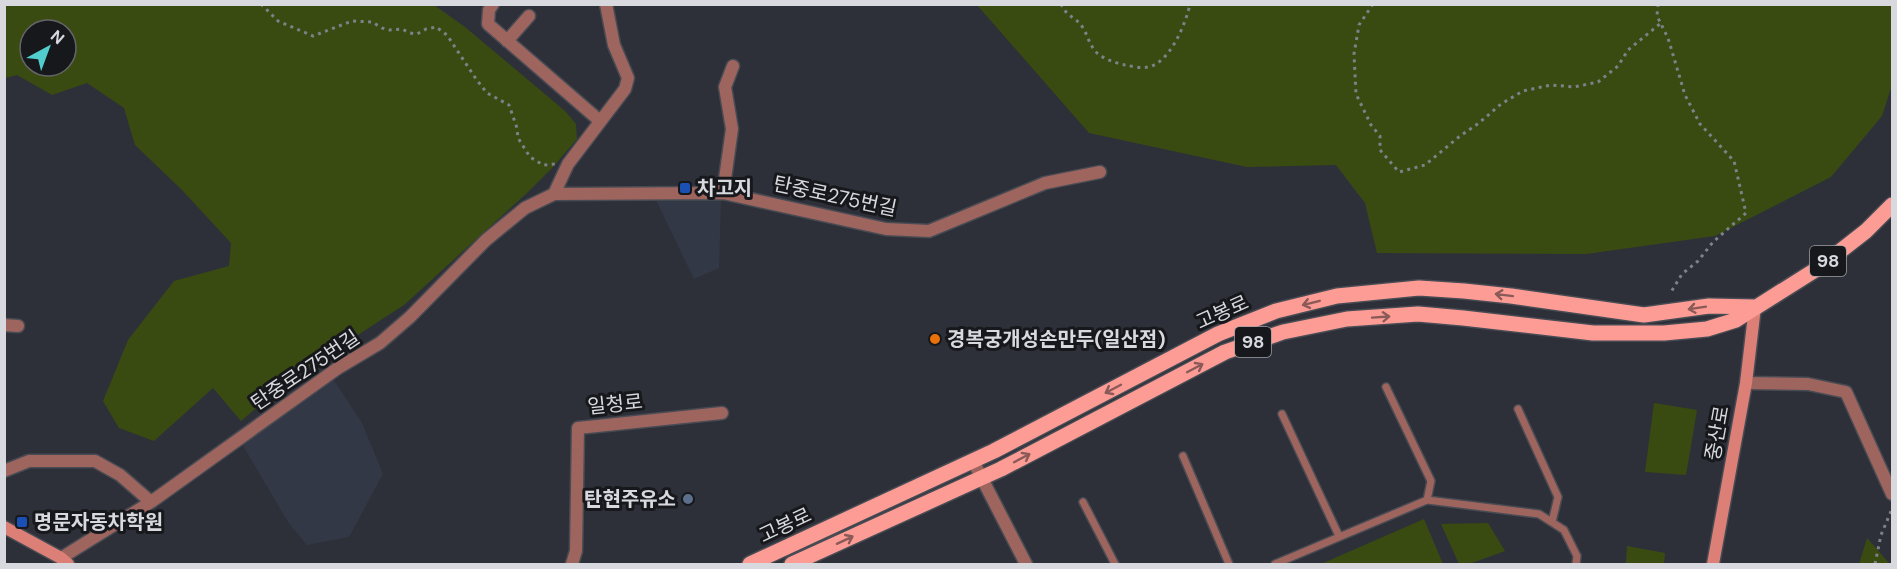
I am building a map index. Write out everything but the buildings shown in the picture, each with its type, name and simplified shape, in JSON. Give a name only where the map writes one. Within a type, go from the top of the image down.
[{"type":"main road","name":"고봉로","points":[[792,564],[1001,469],[1225,352],[1283,332],[1347,319],[1418,314],[1593,333],[1664,333],[1707,329],[1736,320],[1820,267],[1866,231],[1893,205]]},
{"type":"main road","name":"고봉로","points":[[750,564],[972,461],[1218,334],[1276,311],[1337,296],[1419,288],[1464,291],[1644,315],[1709,306],[1755,307]]},
{"type":"main road","name":"중산로","points":[[1713,564],[1746,383],[1755,307]]},
{"type":"main road","points":[[4,527],[65,561]]},
{"type":"street","points":[[493,4],[489,10],[488,24],[600,121]]},
{"type":"street","points":[[554,194],[567,164],[625,89],[628,78],[614,45],[606,4]]},
{"type":"street","points":[[507,41],[529,16]]},
{"type":"street","points":[[723,193],[732,129],[725,87],[733,66]]},
{"type":"street","name":"탄중로275번길","points":[[65,561],[338,368],[380,343],[410,317],[486,240],[525,208],[554,194],[723,193],[886,229],[929,231],[1045,183],[1100,172]]},
{"type":"street","points":[[4,325],[18,326]]},
{"type":"street","points":[[1746,383],[1808,384],[1846,392],[1893,494]]},
{"type":"street","name":"일청로","points":[[572,564],[576,551],[578,428],[722,413]]},
{"type":"street","points":[[4,471],[29,461],[95,461],[120,475],[151,502]]},
{"type":"street","points":[[972,461],[1026,564]]},
{"type":"lane","points":[[1386,387],[1431,481],[1427,500]]},
{"type":"lane","points":[[1518,409],[1558,497],[1552,522]]},
{"type":"lane","points":[[1282,414],[1339,536]]},
{"type":"lane","points":[[1183,456],[1229,564]]},
{"type":"lane","points":[[1275,564],[1427,500],[1539,514],[1564,530],[1577,556],[1576,564]]},
{"type":"lane","points":[[1083,502],[1115,564]]},
{"type":"path","points":[[261,4],[278,21],[313,36],[352,21],[372,22],[390,30],[402,28],[417,34],[436,27],[447,35],[487,93],[509,105],[518,138],[530,157],[543,165],[567,164]]},
{"type":"path","points":[[1061,4],[1065,13],[1082,26],[1089,44],[1098,54],[1118,64],[1148,68],[1159,63],[1170,51],[1187,20],[1190,4]]},
{"type":"path","points":[[1372,4],[1359,25],[1354,54],[1356,94],[1371,125],[1380,136],[1380,150],[1400,172],[1425,165],[1501,104],[1523,91],[1551,84],[1574,87],[1598,82],[1618,66],[1628,50],[1661,23]]},
{"type":"path","points":[[1658,4],[1657,16],[1685,95],[1700,124],[1734,161],[1746,213],[1682,274],[1671,292]]},
{"type":"path","points":[[1875,564],[1881,535],[1893,509]]},
{"type":"shaded area","points":[[721,199],[719,268],[694,279],[656,200]]},
{"type":"shaded area","points":[[333,379],[362,423],[383,474],[349,537],[307,545],[288,522],[242,444]]},
{"type":"green space","points":[[5,4],[434,5],[465,27],[565,111],[576,124],[577,139],[527,193],[404,305],[290,379],[241,421],[213,388],[154,441],[119,428],[103,401],[128,340],[174,281],[229,266],[231,243],[182,190],[135,145],[124,108],[87,83],[52,95],[22,78],[78,78],[78,18],[18,18],[17,75],[5,78]]},
{"type":"green space","points":[[977,5],[1892,5],[1892,85],[1882,116],[1831,177],[1715,236],[1586,254],[1377,253],[1365,203],[1336,165],[1247,167],[1089,133]]},
{"type":"green space","points":[[1654,403],[1697,410],[1686,475],[1645,472]]},
{"type":"green space","points":[[1424,519],[1443,564],[1321,564]]},
{"type":"green space","points":[[1488,523],[1505,551],[1469,564],[1459,564],[1441,524]]},
{"type":"green space","points":[[1867,538],[1889,563],[1890,564],[1859,564]]},
{"type":"green space","points":[[1627,546],[1665,553],[1664,564],[1626,564]]},
{"type":"place","name":"차고지","points":[[685,188]]},
{"type":"place","name":"경복궁개성손만두(일산점)","points":[[935,339]]},
{"type":"place","name":"탄현주유소","points":[[688,499]]},
{"type":"place","name":"명문자동차학원","points":[[22,522]]}]
